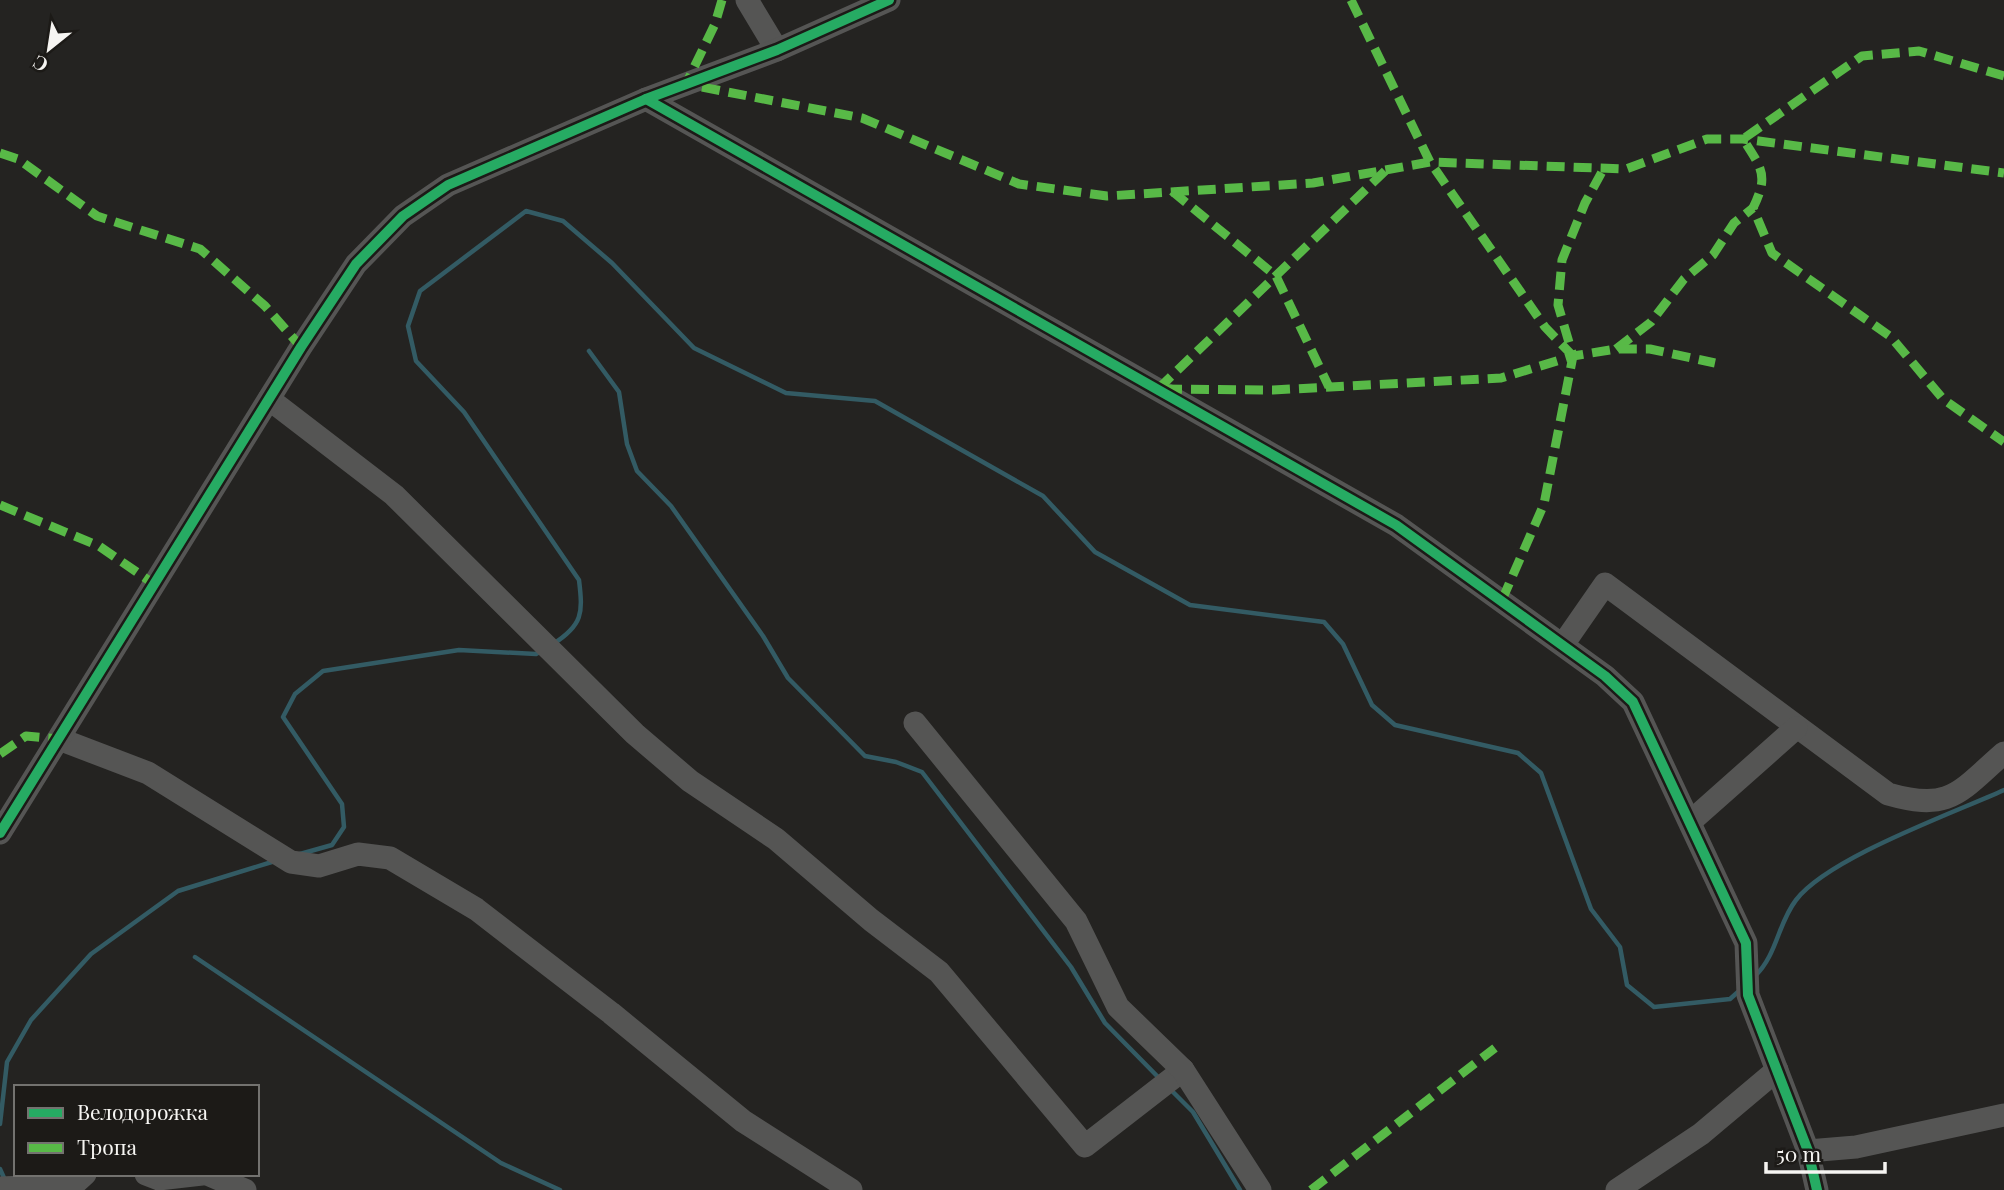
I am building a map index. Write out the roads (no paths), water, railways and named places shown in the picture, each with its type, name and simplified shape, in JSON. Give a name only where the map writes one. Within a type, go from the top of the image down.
[{"type":"street","points":[[747,0],[777,50]]},
{"type":"street","points":[[0,833],[269,399],[356,264],[402,216],[448,185],[646,99],[777,50],[889,0]]},
{"type":"street","points":[[646,99],[1396,525],[1564,643],[1633,702],[1746,943],[1748,995],[1808,1152],[1817,1190]]},
{"type":"street","points":[[269,399],[394,495],[653,750],[690,781],[776,839],[871,920],[939,972],[1085,1146],[1182,1070]]},
{"type":"street","points":[[1564,643],[1605,584],[1888,794],[1917,803],[1953,797],[2004,753]]},
{"type":"street","points":[[915,723],[1076,920],[1118,1007],[1182,1070],[1261,1190]]},
{"type":"street","points":[[1690,822],[1796,728]]},
{"type":"street","points":[[59,738],[148,773],[291,862],[319,866],[358,854],[390,858],[476,909],[611,1013],[743,1121],[851,1190]]},
{"type":"street","points":[[1617,1190],[1701,1134],[1777,1070]]},
{"type":"street","points":[[1808,1152],[1856,1147],[2004,1115]]},
{"type":"street","points":[[0,1188],[73,1185],[83,1176]]},
{"type":"street","points":[[151,1176],[159,1179],[186,1176]]},
{"type":"street","points":[[209,1176],[245,1190]]},
{"type":"waterway","points":[[553,644],[570,631],[579,617],[579,580],[464,412],[416,361],[408,326],[420,291],[526,211],[563,221],[612,263],[694,348],[786,393],[875,401],[1043,496],[1095,552],[1190,605],[1324,622],[1343,644],[1372,705],[1395,725],[1518,753],[1541,773],[1591,909],[1620,947],[1627,985],[1654,1007],[1730,999],[1739,991]]},
{"type":"waterway","points":[[589,351],[619,392],[627,444],[637,471],[671,506],[763,636],[788,678],[865,756],[896,762],[922,772],[1071,967],[1105,1023],[1160,1079]]},
{"type":"waterway","points":[[300,854],[332,845],[344,827],[342,804],[283,717],[295,694],[323,671],[459,650],[536,654],[543,650]]},
{"type":"waterway","points":[[1755,976],[1768,959],[1790,909],[1812,884],[1835,868],[1892,838],[2004,790]]},
{"type":"waterway","points":[[0,1124],[7,1062],[31,1020],[91,954],[178,891],[275,861]]},
{"type":"waterway","points":[[195,957],[501,1163],[560,1190]]},
{"type":"waterway","points":[[1169,1088],[1193,1112],[1240,1190]]},
{"type":"waterway","points":[[0,1169],[5,1180]]}]
